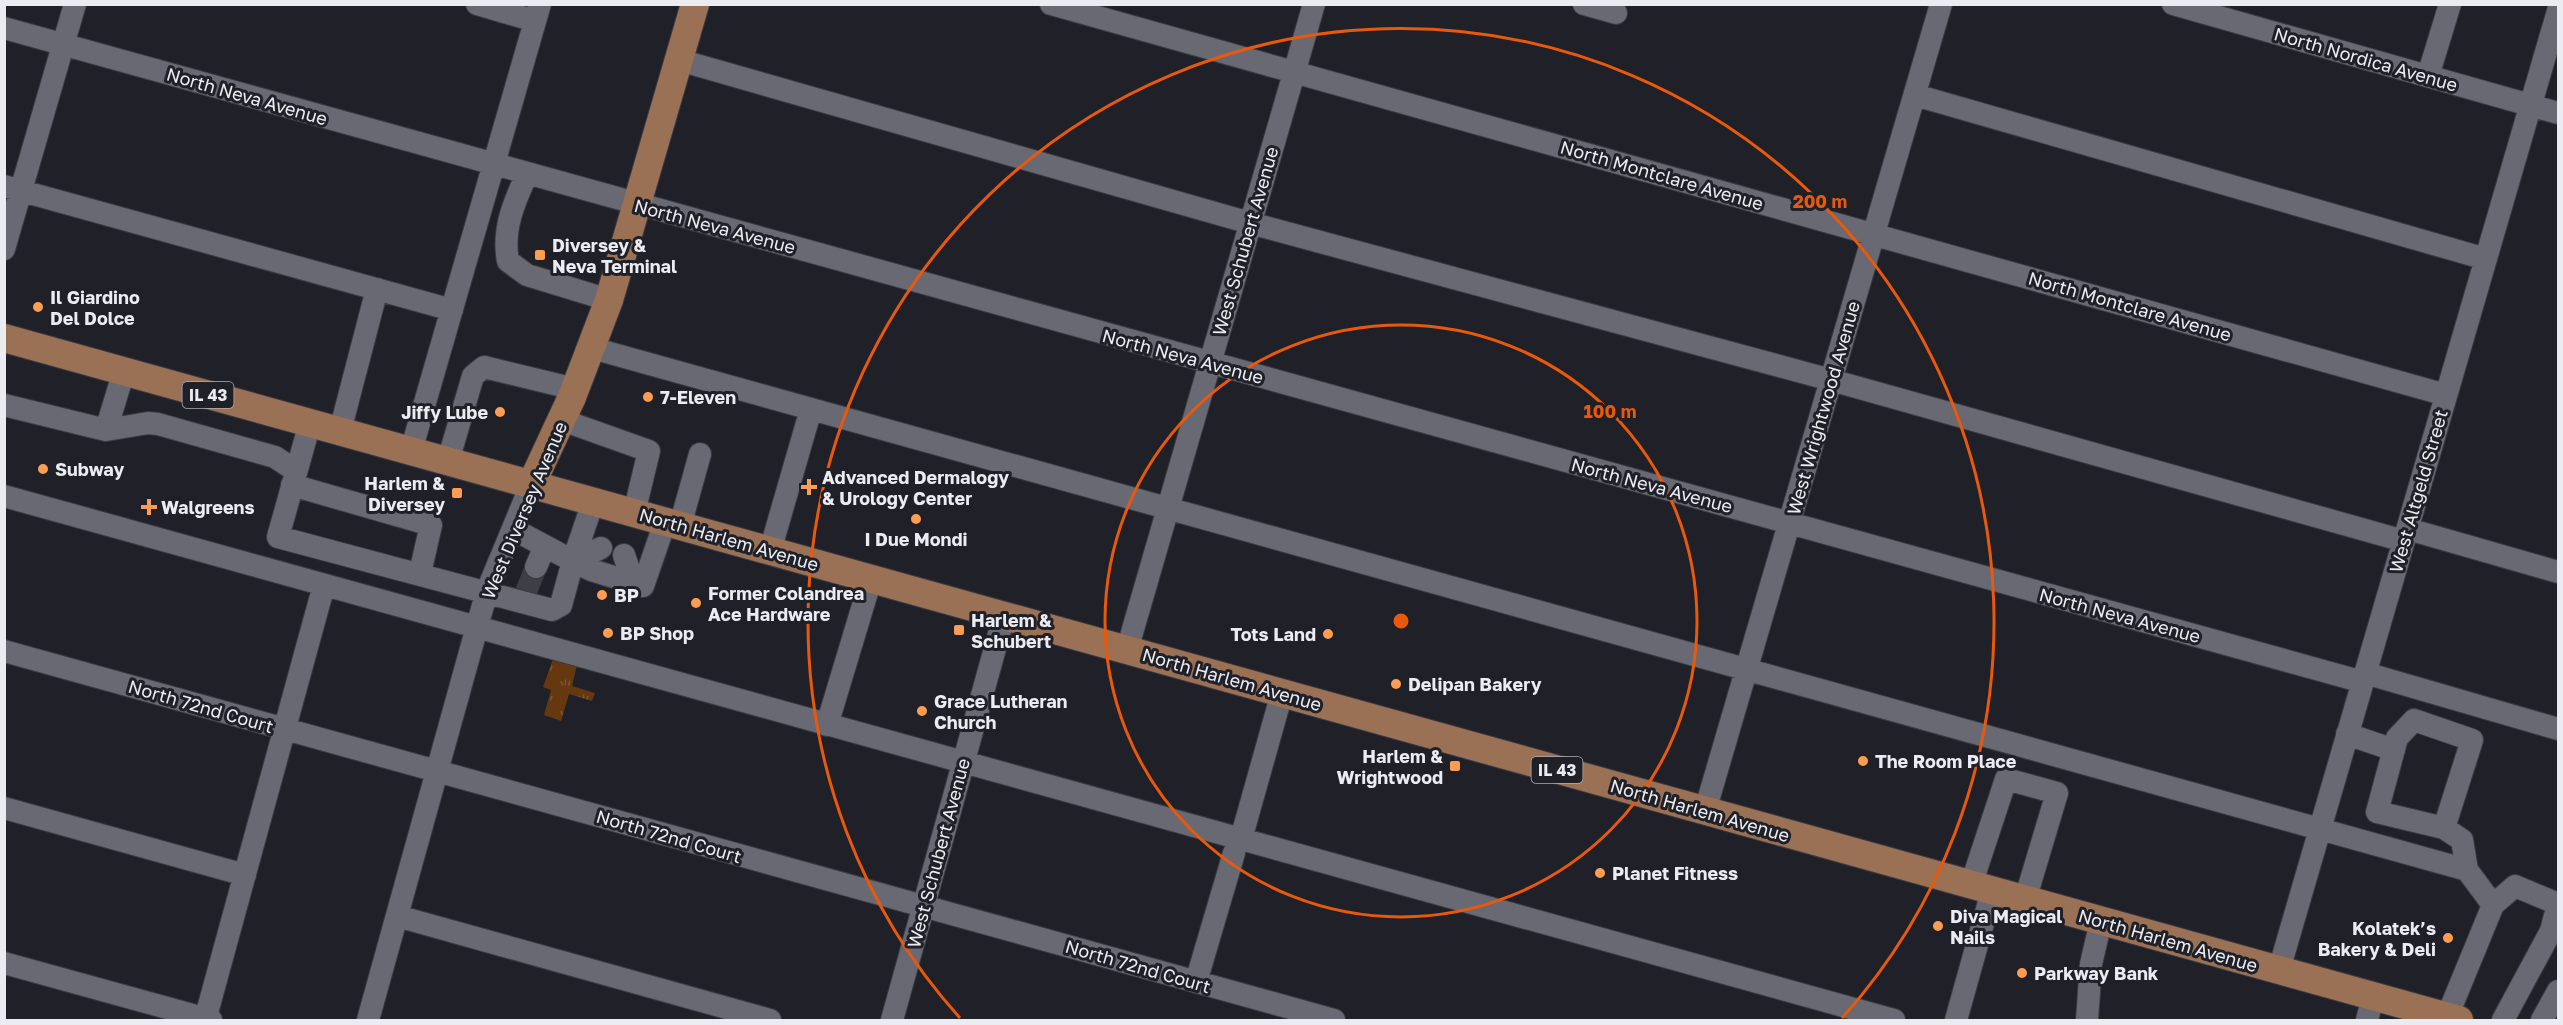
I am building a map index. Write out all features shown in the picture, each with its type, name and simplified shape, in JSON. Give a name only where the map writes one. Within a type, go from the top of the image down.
[{"type":"main road","name":"West Diversey Avenue","points":[[531,485],[575,390],[609,300],[694,4]]},
{"type":"main road","name":"North Harlem Avenue","points":[[4,338],[2279,970],[2370,1009],[2453,1019]]},
{"type":"street","points":[[4,249],[13,188],[75,4]]},
{"type":"street","points":[[411,451],[538,13],[477,4]]},
{"type":"street","name":"North Montclare Avenue","points":[[1051,4],[2446,395]]},
{"type":"street","name":"West Schubert Avenue","points":[[1127,650],[1314,4]]},
{"type":"street","points":[[1584,4],[1616,13]]},
{"type":"street","name":"West Wrightwood Avenue","points":[[1705,811],[1941,4]]},
{"type":"street","name":"North Nordica Avenue","points":[[2173,4],[2559,113]]},
{"type":"street","points":[[2428,76],[2450,4]]},
{"type":"street","name":"West Altgeld Street","points":[[2279,970],[2559,11]]},
{"type":"street","name":"North Neva Avenue","points":[[4,28],[1789,523],[2559,729]]},
{"type":"street","points":[[679,60],[1251,223],[2406,535],[2559,572]]},
{"type":"street","points":[[1915,95],[2486,259]]},
{"type":"street","points":[[527,174],[515,200],[507,230],[505,244],[508,261],[527,275],[609,300]]},
{"type":"street","points":[[13,188],[452,310]]},
{"type":"street","points":[[340,431],[377,289]]},
{"type":"street","points":[[592,348],[2467,870]]},
{"type":"street","points":[[448,461],[473,376],[484,366],[575,390]]},
{"type":"street","points":[[106,430],[124,371]]},
{"type":"street","points":[[4,405],[106,430],[148,423],[158,424],[275,457],[294,478],[431,525],[420,573]]},
{"type":"street","points":[[770,551],[811,409]]},
{"type":"street","points":[[562,420],[649,451],[634,513]]},
{"type":"street","points":[[310,423],[278,537],[487,591],[524,596],[552,610],[561,605],[593,502]]},
{"type":"street","points":[[513,529],[591,570],[643,586],[673,524],[700,454]]},
{"type":"street","name":"West Diversey Avenue","points":[[368,1020],[487,591],[531,485]]},
{"type":"street","points":[[4,496],[963,762],[1238,846],[1894,1020]]},
{"type":"street","points":[[536,567],[545,546]]},
{"type":"street","points":[[573,561],[601,548]]},
{"type":"street","points":[[624,555],[633,582]]},
{"type":"street","points":[[827,724],[871,579]]},
{"type":"street","points":[[4,963],[207,1020],[324,585]]},
{"type":"street","name":"West Schubert Avenue","points":[[892,1020],[1004,616]]},
{"type":"street","name":"North 72nd Court","points":[[4,651],[1334,1020]]},
{"type":"street","points":[[1196,982],[1282,693]]},
{"type":"street","points":[[2444,828],[2472,740],[2414,720],[2395,744],[2378,812],[2444,828],[2462,840],[2467,870],[2493,905]]},
{"type":"street","points":[[2349,730],[2395,744]]},
{"type":"street","points":[[1956,1020],[1982,888],[2007,779],[2056,793],[2025,900]]},
{"type":"street","points":[[4,808],[245,875]]},
{"type":"street","points":[[2453,1019],[2493,905],[2515,886],[2558,904],[2551,931],[2503,1020]]},
{"type":"street","points":[[397,916],[770,1020]]},
{"type":"street","points":[[2087,1020],[2091,964],[2101,921]]},
{"type":"street","points":[[2542,1020],[2559,991]]},
{"type":"green space","points":[[553,659],[577,665],[572,686],[595,693],[592,701],[569,694],[561,721],[544,715],[551,690],[543,687]]},
{"type":"tunnel","points":[[526,592],[536,567]]},
{"type":"place","name":"Diversey & Neva Terminal","points":[[540,255]]},
{"type":"place","name":"Il Giardino Del Dolce","points":[[38,307]]},
{"type":"place","name":"7-Eleven","points":[[648,397]]},
{"type":"place","name":"Jiffy Lube","points":[[500,412]]},
{"type":"place","name":"Subway","points":[[43,469]]},
{"type":"place","name":"Advanced Dermalogy & Urology Center","points":[[809,487]]},
{"type":"place","name":"Harlem & Diversey","points":[[457,493]]},
{"type":"place","name":"Walgreens","points":[[149,507]]},
{"type":"place","name":"I Due Mondi","points":[[916,519]]},
{"type":"place","name":"BP","points":[[602,595]]},
{"type":"place","name":"Former Colandrea Ace Hardware","points":[[696,603]]},
{"type":"place","name":"Harlem & Schubert","points":[[959,630]]},
{"type":"place","name":"BP Shop","points":[[608,633]]},
{"type":"place","name":"Tots Land","points":[[1328,634]]},
{"type":"place","name":"Delipan Bakery","points":[[1396,684]]},
{"type":"place","name":"Grace Lutheran Church","points":[[922,711]]},
{"type":"place","name":"The Room Place","points":[[1863,761]]},
{"type":"place","name":"Harlem & Wrightwood","points":[[1455,766]]},
{"type":"place","name":"Planet Fitness","points":[[1600,873]]},
{"type":"place","name":"Diva Magical Nails","points":[[1938,926]]},
{"type":"place","name":"Kolatek’s Bakery & Deli","points":[[2448,938]]},
{"type":"place","name":"Parkway Bank","points":[[2022,973]]}]
